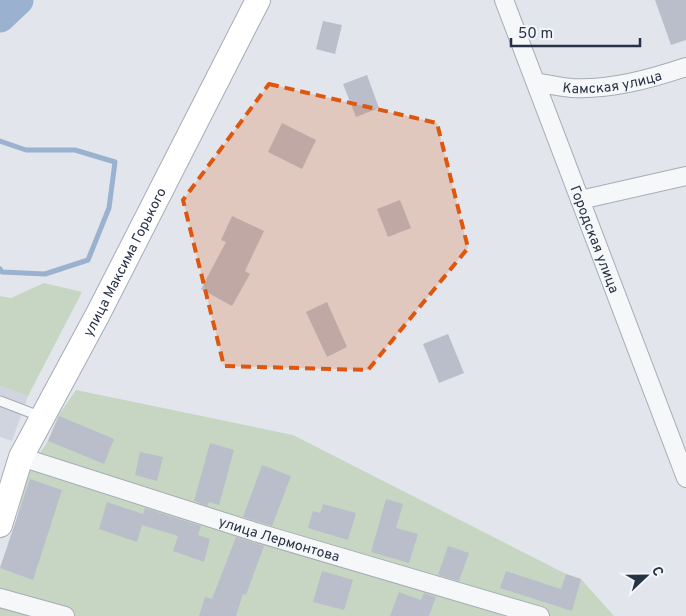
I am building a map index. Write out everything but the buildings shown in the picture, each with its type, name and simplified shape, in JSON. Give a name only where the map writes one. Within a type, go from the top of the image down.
[{"type":"street","name":"улица Максима Горького","points":[[2,510],[20,456],[98,314],[258,0]]},
{"type":"street","name":"Городская улица","points":[[504,0],[686,478]]},
{"type":"street","name":"Камская улица","points":[[537,83],[571,88],[600,87],[664,74],[686,67]]},
{"type":"street","points":[[580,200],[686,176]]},
{"type":"street","name":"улица Лермонтова","points":[[20,456],[255,532],[540,616]]},
{"type":"street","points":[[0,598],[65,616]]},
{"type":"lane","points":[[0,401],[42,417]]},
{"type":"highlighted area","points":[[269,84],[437,123],[468,248],[368,370],[224,366],[183,200]]},
{"type":"shaded area","points":[[0,386],[28,396],[12,441],[0,437]]},
{"type":"green space","points":[[44,283],[82,292],[28,396],[0,386],[0,296],[11,298]]},
{"type":"green space","points":[[76,390],[293,435],[566,574],[581,579],[614,616],[0,616],[0,568],[17,518],[28,471],[48,441],[58,416]]},
{"type":"waterway","points":[[0,17],[18,0]]},
{"type":"waterway","points":[[0,141],[26,150],[75,150],[115,162],[109,208],[88,260],[45,274],[2,272],[0,269]]}]
